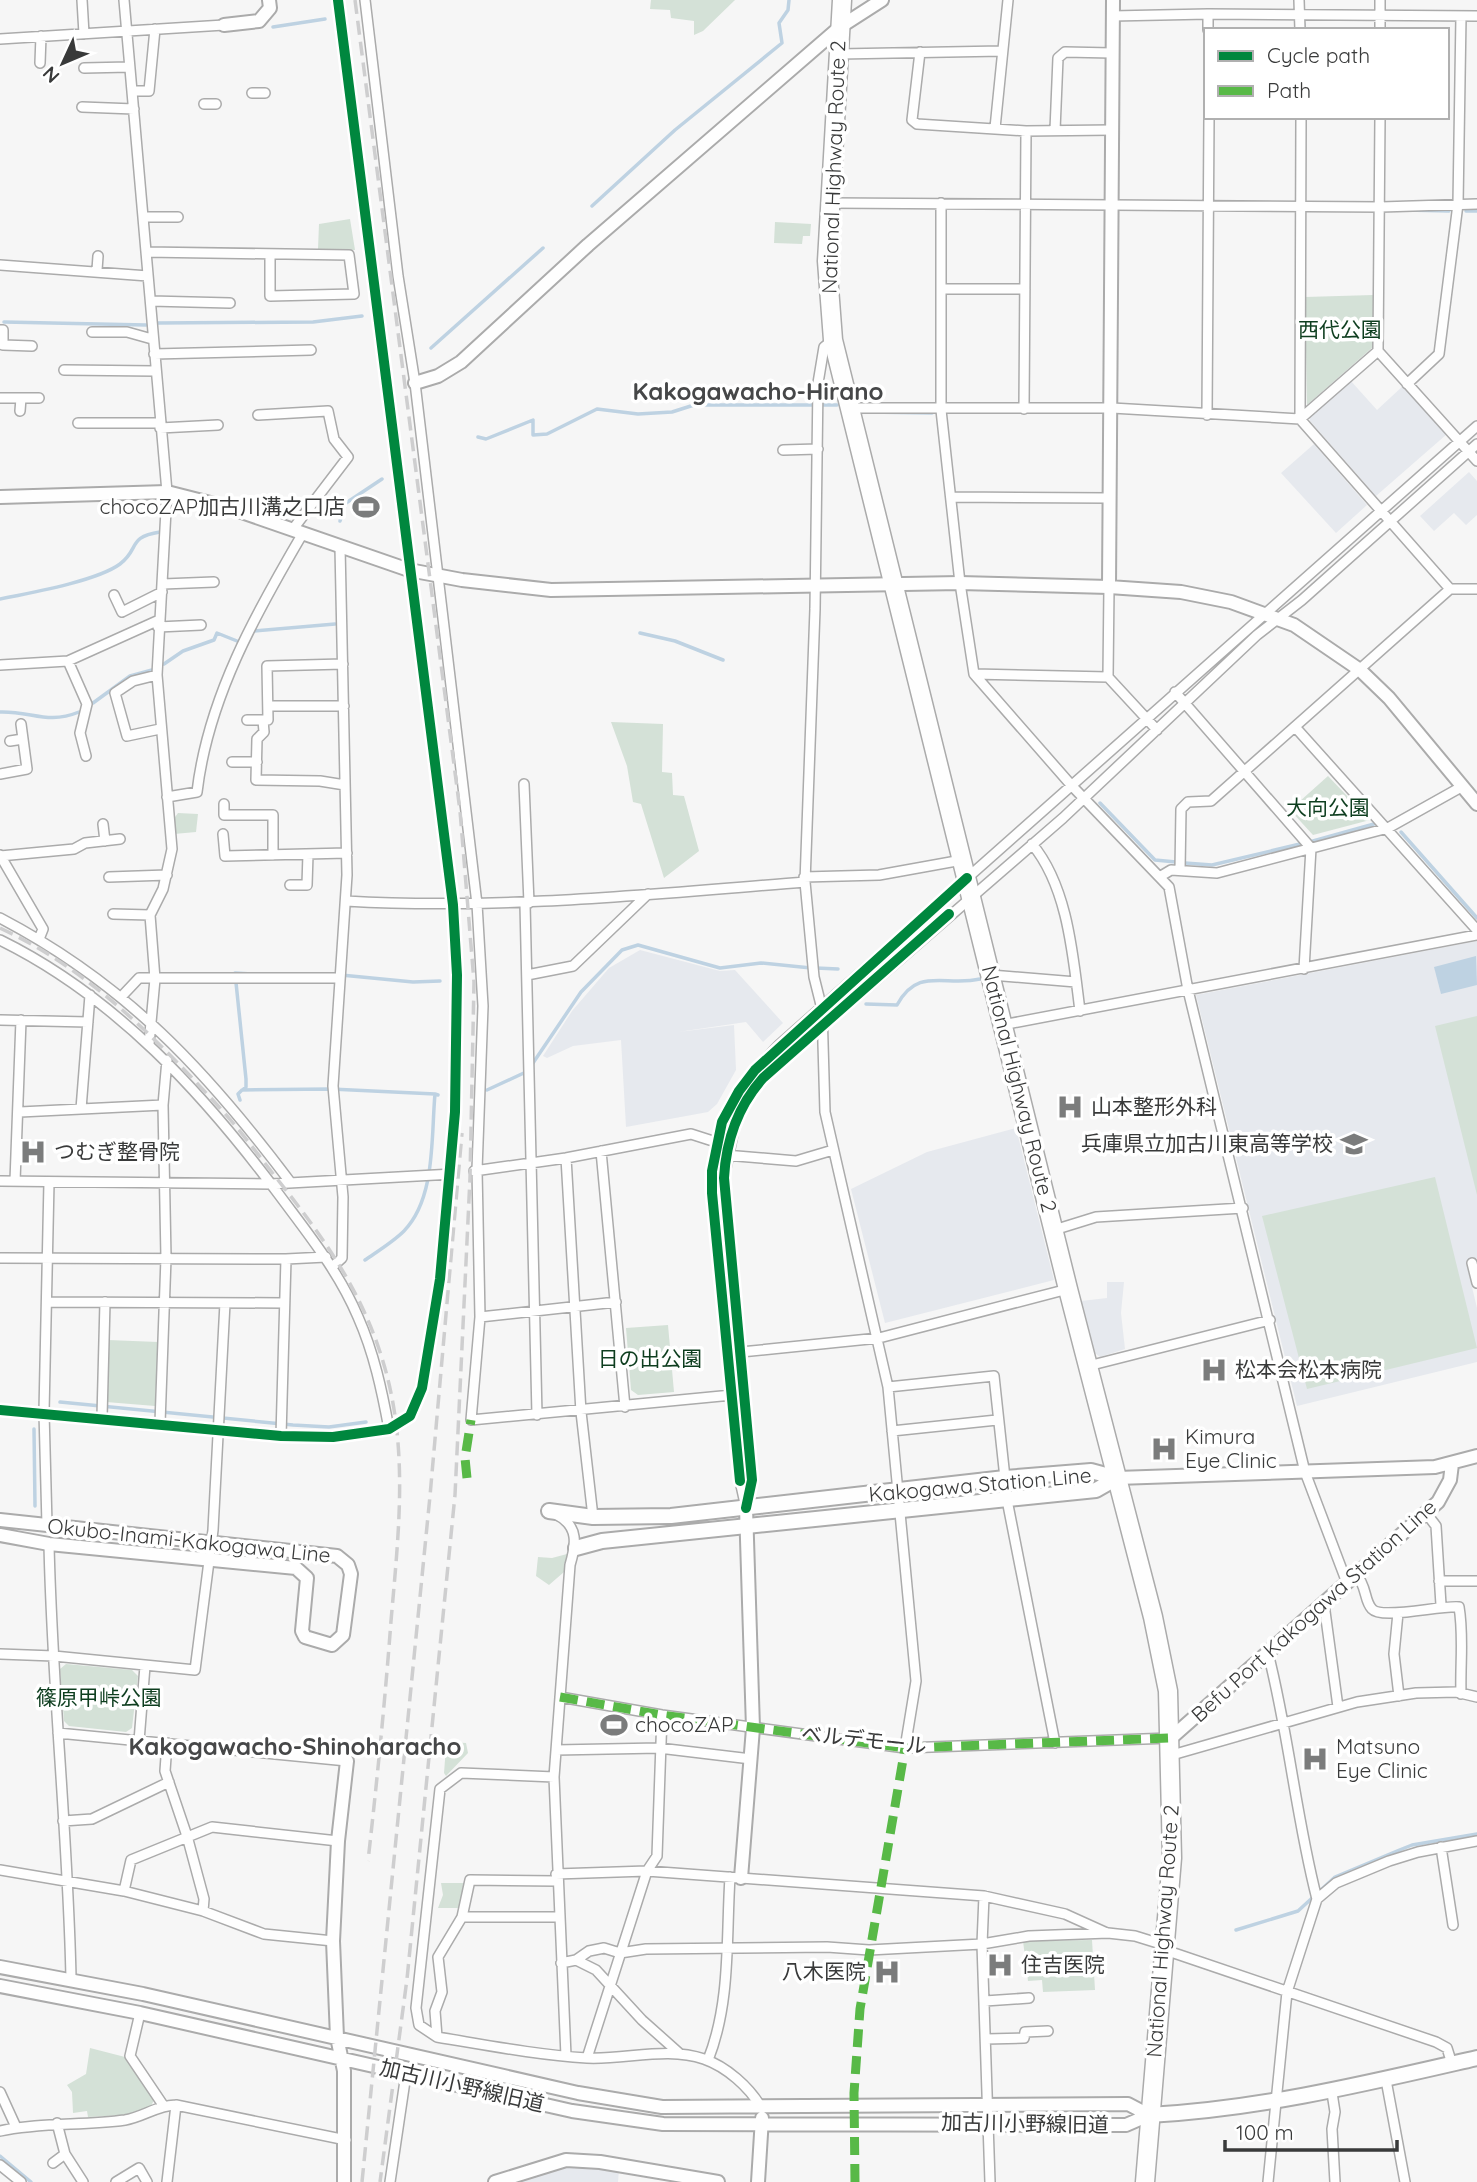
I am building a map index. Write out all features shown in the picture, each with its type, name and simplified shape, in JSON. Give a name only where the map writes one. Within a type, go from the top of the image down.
[{"type":"highway","name":"National Highway Route 2","points":[[842,0],[827,284],[833,340],[852,408],[1002,1025],[1161,1652],[1168,1690],[1172,1858],[1145,2182]]},
{"type":"main road","name":"Kakogawa Station Line","points":[[549,1511],[593,1517],[671,1516],[1006,1478],[1091,1471],[1117,1478]]},
{"type":"main road","name":"Kakogawa Station Line","points":[[576,1548],[602,1541],[1096,1490],[1117,1478]]},
{"type":"main road","points":[[1149,2115],[1275,2102],[1332,2093],[1451,2064],[1476,2062]]},
{"type":"street","points":[[82,0],[84,34]]},
{"type":"street","points":[[124,0],[167,492],[157,676],[172,849],[167,874],[150,915],[155,979],[149,1044]]},
{"type":"street","points":[[0,39],[259,21],[270,8],[269,0]]},
{"type":"street","points":[[0,1410],[102,1417],[281,1436],[333,1437],[389,1429],[410,1416],[422,1388],[440,1279],[455,1112],[458,1045],[453,905],[338,0]]},
{"type":"street","points":[[365,0],[398,276],[415,383],[477,904],[483,1006],[476,1171],[480,1317],[471,1420],[581,1412],[732,1395]]},
{"type":"street","points":[[415,383],[438,376],[461,362],[588,245],[840,27],[882,0]]},
{"type":"street","points":[[995,128],[1008,0]]},
{"type":"street","points":[[1113,0],[1108,677],[1157,730]]},
{"type":"street","points":[[1299,0],[1300,28]]},
{"type":"street","points":[[1380,0],[1380,28]]},
{"type":"street","points":[[1208,14],[1208,28]]},
{"type":"street","points":[[1112,16],[1477,16]]},
{"type":"street","points":[[1407,384],[1439,354],[1458,204],[1461,16]]},
{"type":"street","points":[[132,91],[149,91],[155,29]]},
{"type":"street","points":[[40,63],[41,36]]},
{"type":"street","points":[[839,54],[1003,51]]},
{"type":"street","points":[[920,52],[912,120],[917,124],[1026,131],[1113,130]]},
{"type":"street","points":[[1055,130],[1058,58],[1065,52],[1112,53]]},
{"type":"street","points":[[84,68],[129,68]]},
{"type":"street","points":[[252,93],[265,93]]},
{"type":"street","points":[[204,104],[216,104]]},
{"type":"street","points":[[82,107],[134,109]]},
{"type":"street","points":[[1207,415],[1209,119]]},
{"type":"street","points":[[1301,119],[1300,419],[1450,589]]},
{"type":"street","points":[[1380,119],[1378,351],[1477,461]]},
{"type":"street","points":[[1024,409],[1026,131]]},
{"type":"street","points":[[831,203],[1381,206],[1477,204]]},
{"type":"street","points":[[940,203],[942,410],[960,583],[974,674],[1072,786],[1169,887],[1188,989],[1306,1472],[1352,1579],[1365,1584],[1372,1610],[1398,1613],[1441,1605],[1459,1607],[1464,1637],[1460,1659],[1461,1694]]},
{"type":"street","points":[[143,217],[178,217]]},
{"type":"street","points":[[146,252],[349,255],[354,294],[270,296],[270,255]]},
{"type":"street","points":[[97,271],[98,256]]},
{"type":"street","points":[[0,265],[148,276]]},
{"type":"street","points":[[941,289],[1025,289]]},
{"type":"street","points":[[151,301],[230,303]]},
{"type":"street","points":[[0,330],[3,330],[2,345],[32,346]]},
{"type":"street","points":[[92,332],[127,332],[152,339]]},
{"type":"street","points":[[833,340],[824,347],[818,383],[804,880],[814,978],[821,1009],[825,1112],[879,1338],[888,1387],[916,1681],[905,1748]]},
{"type":"street","points":[[154,354],[311,350]]},
{"type":"street","points":[[852,408],[1112,408],[1300,419],[1378,351]]},
{"type":"street","points":[[64,370],[155,371]]},
{"type":"street","points":[[0,398],[39,398]]},
{"type":"street","points":[[20,411],[21,398]]},
{"type":"street","points":[[167,797],[197,792],[209,734],[249,628],[298,531],[348,457],[334,439],[328,411],[258,415]]},
{"type":"street","points":[[78,423],[218,425]]},
{"type":"street","points":[[746,1508],[752,1480],[724,1178],[735,1124],[758,1084],[1146,718],[1477,426]]},
{"type":"street","points":[[708,2060],[719,2031],[725,1988],[725,1949],[751,1759],[752,1728],[748,1527],[712,1193],[718,1140],[727,1111],[755,1070],[821,1009],[969,886],[1032,844],[1186,705],[1257,635],[1279,619],[1477,444]]},
{"type":"street","points":[[782,450],[818,449]]},
{"type":"street","points":[[0,497],[167,492],[230,508],[409,570],[437,577],[551,590],[960,583],[1181,592],[1231,602],[1266,613],[1306,632],[1360,670],[1389,698],[1477,804]]},
{"type":"street","points":[[951,497],[1110,498]]},
{"type":"street","points":[[332,1267],[342,1258],[342,1181],[333,1086],[338,978],[345,940],[346,901],[340,547]]},
{"type":"street","points":[[114,595],[122,612],[163,588],[214,582]]},
{"type":"street","points":[[1180,870],[1181,808],[1188,802],[1211,802],[1450,589],[1477,589]]},
{"type":"street","points":[[0,665],[68,661],[159,624],[201,625]]},
{"type":"street","points":[[68,661],[87,704],[80,733],[86,755]]},
{"type":"street","points":[[247,720],[268,720],[267,666],[343,664]]},
{"type":"street","points":[[974,674],[1108,677]]},
{"type":"street","points":[[157,676],[133,681],[115,693],[127,736],[160,729]]},
{"type":"street","points":[[1175,692],[1311,848],[1304,969]]},
{"type":"street","points":[[268,706],[344,706]]},
{"type":"street","points":[[263,720],[264,732],[257,739],[256,780],[320,781],[345,785]]},
{"type":"street","points":[[0,774],[27,769],[20,724]]},
{"type":"street","points":[[1002,1025],[1304,969],[1477,933],[1388,828],[1296,728]]},
{"type":"street","points":[[10,741],[23,739]]},
{"type":"street","points":[[232,762],[257,762]]},
{"type":"street","points":[[524,784],[537,1415]]},
{"type":"street","points":[[1161,876],[1171,870],[1217,873],[1388,828],[1463,786]]},
{"type":"street","points":[[224,804],[225,815],[273,815],[273,855]]},
{"type":"street","points":[[103,824],[105,841]]},
{"type":"street","points":[[223,834],[225,856],[346,853]]},
{"type":"street","points":[[39,939],[43,929],[0,855],[74,849],[85,843],[120,839]]},
{"type":"street","points":[[1032,844],[1048,863],[1069,940],[1080,1011]]},
{"type":"street","points":[[290,885],[307,885],[307,854]]},
{"type":"street","points":[[346,901],[453,905],[527,903],[867,877],[962,860]]},
{"type":"street","points":[[109,877],[167,874]]},
{"type":"street","points":[[527,975],[573,966],[648,894]]},
{"type":"street","points":[[113,914],[150,915]]},
{"type":"street","points":[[0,918],[39,939],[122,996],[151,1022],[208,1078],[291,1183]]},
{"type":"street","points":[[0,940],[88,994],[167,1060],[271,1184],[326,1257],[369,1343],[378,1372],[389,1429]]},
{"type":"street","points":[[991,975],[1076,982]]},
{"type":"street","points":[[81,1109],[88,994],[95,978]]},
{"type":"street","points":[[122,996],[139,978],[338,978]]},
{"type":"street","points":[[0,1020],[88,1022]]},
{"type":"street","points":[[15,1181],[20,1112],[21,1020]]},
{"type":"street","points":[[160,1423],[166,1258],[163,1105],[167,1060]]},
{"type":"street","points":[[20,1112],[163,1105]]},
{"type":"street","points":[[718,1140],[735,1124]]},
{"type":"street","points":[[476,1171],[566,1158],[691,1134],[718,1140]]},
{"type":"street","points":[[718,1140],[726,1158]]},
{"type":"street","points":[[726,1158],[796,1161],[833,1150]]},
{"type":"street","points":[[601,1151],[625,1407]]},
{"type":"street","points":[[566,1158],[573,1307],[593,1517]]},
{"type":"street","points":[[0,1181],[271,1184],[451,1174]]},
{"type":"street","points":[[47,1525],[44,1412],[49,1182]]},
{"type":"street","points":[[1054,1230],[1096,1217],[1242,1208]]},
{"type":"street","points":[[0,1258],[326,1257]]},
{"type":"street","points":[[281,1436],[286,1259]]},
{"type":"street","points":[[1472,1263],[1477,1283]]},
{"type":"street","points":[[741,1352],[879,1338],[1068,1289]]},
{"type":"street","points":[[102,1417],[105,1301]]},
{"type":"street","points":[[48,1302],[284,1303]]},
{"type":"street","points":[[480,1317],[616,1302]]},
{"type":"street","points":[[0,1654],[54,1656],[195,1670],[211,1543],[220,1429],[225,1303]]},
{"type":"street","points":[[1088,1366],[1270,1320]]},
{"type":"street","points":[[888,1387],[994,1376],[997,1420],[1006,1478]]},
{"type":"street","points":[[892,1432],[997,1420]]},
{"type":"street","points":[[1117,1478],[1452,1464],[1477,1456]]},
{"type":"street","name":"Befu Port Kakogawa Station Line","points":[[1171,1746],[1268,1653],[1426,1513],[1445,1492],[1451,1480],[1452,1464]]},
{"type":"street","points":[[1007,1500],[1055,1743]]},
{"type":"street","points":[[549,1511],[564,1518],[573,1530],[576,1548],[570,1565],[554,1777],[556,1877],[566,2056]]},
{"type":"street","points":[[1426,1513],[1436,1526],[1441,1605]]},
{"type":"street","name":"Okubo-Inami-Kakogawa Line","points":[[0,1520],[329,1554],[344,1560],[351,1574],[341,1640],[332,1645],[305,1637],[302,1631],[307,1578],[299,1569],[49,1544],[0,1535]]},
{"type":"street","points":[[49,1544],[63,1821],[69,1881],[71,1978]]},
{"type":"street","points":[[1439,1581],[1477,1581]]},
{"type":"street","points":[[1324,1604],[1338,1707]]},
{"type":"street","points":[[1398,1613],[1394,1654],[1399,1696]]},
{"type":"street","points":[[1268,1653],[1285,1723],[1317,1899],[1287,1992],[1268,2182]]},
{"type":"street","points":[[139,1741],[145,1666]]},
{"type":"street","name":"ベルデモール","points":[[560,1697],[662,1715],[905,1748],[1055,1743],[1171,1746],[1285,1723],[1338,1707],[1399,1696],[1461,1694],[1477,1697]]},
{"type":"street","points":[[587,2058],[647,1871],[657,1856],[662,1715]]},
{"type":"street","points":[[58,1733],[347,1761],[338,1840],[333,1941],[337,2037],[346,2140],[344,2182]]},
{"type":"street","points":[[167,1744],[164,1771],[187,1836],[204,1899],[202,1911]]},
{"type":"street","points":[[556,1750],[659,1748],[751,1759]]},
{"type":"street","points":[[554,1777],[461,1773],[440,1789],[416,2008],[419,2025],[437,2038],[566,2056],[587,2058],[679,2053],[708,2060],[739,2080],[761,2107],[764,2126],[758,2182]]},
{"type":"street","points":[[63,1821],[92,1819],[169,1782]]},
{"type":"street","points":[[124,1891],[131,1860],[212,1827],[338,1840]]},
{"type":"street","points":[[1317,1899],[1336,1883],[1399,1858],[1477,1841]]},
{"type":"street","points":[[1441,1847],[1452,1925]]},
{"type":"street","points":[[0,1870],[124,1891],[202,1911],[264,1934],[333,1941]]},
{"type":"street","points":[[437,2038],[435,2011],[442,1992],[438,1957],[462,1917],[470,1880],[647,1871],[984,1896],[1065,1914],[1108,1933]]},
{"type":"street","points":[[984,1896],[982,1944],[990,2182]]},
{"type":"street","points":[[462,1917],[558,1917]]},
{"type":"street","points":[[561,1963],[576,1960],[589,1951],[604,1948],[620,1953],[646,1949],[827,1947],[869,1950],[982,1944],[1029,1936],[1108,1933],[1135,1936],[1164,1945],[1171,1952],[1436,2042],[1447,2048],[1451,2064]]},
{"type":"street","points":[[576,1960],[596,1970],[642,2020],[679,2053]]},
{"type":"street","name":"加古川小野線旧道","points":[[0,1967],[71,1978],[584,2094],[662,2106],[1128,2104],[1149,2115]]},
{"type":"street","name":"加古川小野線旧道","points":[[0,1986],[140,2013],[575,2112],[650,2123],[764,2126],[1126,2125],[1149,2115]]},
{"type":"street","points":[[985,2001],[1028,1998]]},
{"type":"street","points":[[140,2013],[130,2056],[163,2105]]},
{"type":"street","points":[[986,2039],[1024,2038],[1025,2032],[1048,2031]]},
{"type":"street","points":[[390,2182],[400,2100],[406,2074]]},
{"type":"street","points":[[1386,2080],[1405,2182]]},
{"type":"street","points":[[0,2092],[16,2127]]},
{"type":"street","points":[[1332,2093],[1335,2112],[1332,2129],[1335,2182]]},
{"type":"street","points":[[0,2131],[57,2123],[122,2120],[152,2112],[163,2105],[176,2105],[346,2140]]},
{"type":"street","points":[[167,2182],[176,2105]]},
{"type":"street","points":[[57,2123],[65,2154],[83,2182]]},
{"type":"street","points":[[53,2163],[65,2154]]},
{"type":"street","points":[[495,2182],[566,2160],[600,2162],[718,2182]]},
{"type":"street","points":[[0,2165],[21,2182]]},
{"type":"street","points":[[116,2182],[139,2168],[147,2182]]},
{"type":"shaded area","points":[[1350,380],[1377,410],[1404,385],[1447,434],[1376,496],[1310,421],[1310,415]]},
{"type":"shaded area","points":[[1314,444],[1367,505],[1336,533],[1281,473]]},
{"type":"shaded area","points":[[1469,472],[1477,481],[1477,515],[1466,525],[1454,513],[1434,531],[1420,516]]},
{"type":"shaded area","name":"兵庫県立加古川東高等学校","points":[[1477,941],[1477,1258],[1466,1262],[1477,1308],[1477,1362],[1297,1406],[1196,995]]},
{"type":"shaded area","points":[[640,950],[720,971],[735,970],[783,1023],[763,1042],[746,1022],[678,1032],[734,1025],[736,1070],[717,1104],[708,1112],[626,1127],[621,1040],[573,1046],[547,1058],[543,1056],[572,1011],[609,968]]},
{"type":"shaded area","points":[[1016,1128],[1054,1280],[885,1323],[851,1189],[927,1152]]},
{"type":"shaded area","points":[[1107,1282],[1124,1282],[1121,1313],[1125,1349],[1100,1357],[1095,1353],[1081,1301],[1107,1298]]},
{"type":"shaded area","points":[[573,2166],[619,2169],[618,2182],[511,2182],[525,2174]]},
{"type":"green space","points":[[651,0],[735,0],[703,31],[694,35],[694,21],[671,18],[670,10],[650,9]]},
{"type":"green space","points":[[350,219],[355,250],[318,249],[319,224]]},
{"type":"green space","points":[[775,222],[811,224],[810,236],[803,236],[802,244],[774,243]]},
{"type":"green space","name":"西代公園","points":[[1373,295],[1373,347],[1307,405],[1305,297]]},
{"type":"green space","points":[[611,722],[663,724],[662,772],[672,773],[673,795],[684,796],[699,851],[664,878],[641,804],[633,802],[627,766]]},
{"type":"green space","name":"大向公園","points":[[1328,776],[1370,820],[1313,835],[1290,810]]},
{"type":"green space","points":[[178,813],[198,814],[196,832],[174,834],[173,820]]},
{"type":"green space","points":[[1477,1016],[1477,1195],[1435,1026]]},
{"type":"green space","points":[[1435,1177],[1477,1348],[1307,1389],[1262,1216]]},
{"type":"green space","name":"日の出公園","points":[[668,1325],[674,1392],[638,1395],[631,1390],[626,1328]]},
{"type":"green space","points":[[108,1340],[158,1342],[155,1406],[106,1402]]},
{"type":"green space","points":[[567,1554],[569,1556],[564,1564],[564,1572],[549,1585],[536,1576],[538,1557],[552,1558]]},
{"type":"green space","name":"篠原甲峠公園","points":[[66,1664],[132,1670],[138,1676],[132,1728],[126,1732],[69,1726],[64,1721],[60,1669]]},
{"type":"green space","points":[[450,1742],[466,1743],[468,1753],[446,1776],[446,1747]]},
{"type":"green space","points":[[441,1883],[467,1883],[462,1908],[438,1908],[443,1895]]},
{"type":"green space","points":[[1092,1940],[1095,1990],[1043,1992],[1042,1980],[1028,1981],[1023,1941]]},
{"type":"green space","points":[[90,2048],[125,2057],[154,2100],[151,2106],[126,2115],[88,2117],[87,2111],[73,2113],[72,2092],[67,2085],[86,2074]]},
{"type":"water","points":[[1476,956],[1477,985],[1441,994],[1434,967]]},
{"type":"waterway","points":[[592,206],[675,130],[782,43],[779,23],[788,10],[789,0]]},
{"type":"waterway","points":[[273,27],[325,19]]},
{"type":"waterway","points":[[1406,210],[1449,211]]},
{"type":"waterway","points":[[1466,211],[1477,211]]},
{"type":"waterway","points":[[431,348],[543,248]]},
{"type":"waterway","points":[[158,323],[313,322],[362,316]]},
{"type":"waterway","points":[[4,322],[146,325]]},
{"type":"waterway","points":[[478,437],[486,439],[533,420],[533,435],[547,434],[597,409],[638,414],[672,412],[694,405],[837,405]]},
{"type":"waterway","points":[[867,412],[932,413]]},
{"type":"waterway","points":[[340,521],[346,503],[382,479]]},
{"type":"waterway","points":[[0,599],[96,576],[126,559],[138,540],[160,532]]},
{"type":"waterway","points":[[254,631],[335,624]]},
{"type":"waterway","points":[[164,664],[183,651],[214,640],[217,633],[237,641]]},
{"type":"waterway","points":[[640,633],[675,641],[723,660]]},
{"type":"waterway","points":[[93,703],[130,676],[152,670]]},
{"type":"waterway","points":[[0,712],[48,717],[68,716],[79,712]]},
{"type":"waterway","points":[[1100,803],[1155,860],[1176,862]]},
{"type":"waterway","points":[[1313,841],[1374,824]]},
{"type":"waterway","points":[[1401,832],[1477,918]]},
{"type":"waterway","points":[[1185,863],[1212,865],[1300,844]]},
{"type":"waterway","points":[[531,1066],[581,992],[622,950],[638,945],[720,968],[761,963],[811,968]]},
{"type":"waterway","points":[[816,968],[838,969]]},
{"type":"waterway","points":[[241,1091],[246,1087],[246,1079],[235,973],[252,974]]},
{"type":"waterway","points":[[341,975],[413,982],[440,981]]},
{"type":"waterway","points":[[866,1004],[897,1005],[905,993],[923,982],[980,979]]},
{"type":"waterway","points":[[487,1090],[526,1072]]},
{"type":"waterway","points":[[240,1100],[238,1094],[242,1090],[331,1089],[435,1094]]},
{"type":"waterway","points":[[365,1260],[404,1231],[422,1202],[430,1166],[435,1094],[438,1095]]},
{"type":"waterway","points":[[60,1402],[293,1425],[329,1427],[366,1422]]},
{"type":"waterway","points":[[34,1429],[35,1506]]},
{"type":"waterway","points":[[1236,1930],[1298,1911],[1335,1877],[1412,1845],[1477,1834]]},
{"type":"waterway","points":[[0,2156],[31,2182]]},
{"type":"railway","points":[[355,0],[460,811],[474,982],[470,1178],[455,1495],[407,1979],[380,2182]]},
{"type":"railway","points":[[0,928],[62,963],[91,984],[145,1031],[195,1082],[235,1126],[308,1220],[336,1260],[370,1325],[389,1383],[399,1450],[400,1484],[389,1651],[368,1861]]},
{"type":"railway","points":[[362,2182],[430,1496],[462,1133]]},
{"type":"marked path","points":[[467,1478],[465,1458],[471,1420]]},
{"type":"marked path","points":[[560,1697],[662,1715],[905,1748],[1171,1738]]},
{"type":"marked path","points":[[855,2182],[854,2093],[860,2009],[905,1748]]},
{"type":"cycle path","points":[[0,1410],[281,1436],[333,1437],[389,1429],[410,1416],[422,1388],[440,1279],[455,1112],[457,975],[453,905],[338,0]]},
{"type":"cycle path","points":[[740,1481],[712,1193],[712,1171],[722,1122],[739,1091],[755,1070],[967,878]]},
{"type":"cycle path","points":[[746,1508],[752,1480],[724,1178],[727,1151],[735,1125],[747,1100],[763,1078],[949,914]]},
{"type":"place","name":"chocoZAP加古川溝之口店","points":[[366,507]]},
{"type":"place","name":"山本整形外科","points":[[1070,1107]]},
{"type":"place","name":"兵庫県立加古川東高等学校","points":[[1354,1144]]},
{"type":"place","name":"つむぎ整骨院","points":[[33,1152]]},
{"type":"place","name":"松本会松本病院","points":[[1214,1370]]},
{"type":"place","name":"Kimura Eye Clinic","points":[[1164,1449]]},
{"type":"place","name":"chocoZAP","points":[[614,1725]]},
{"type":"place","name":"Matsuno Eye Clinic","points":[[1315,1759]]},
{"type":"place","name":"住吉医院","points":[[1000,1965]]},
{"type":"place","name":"八木医院","points":[[887,1972]]},
{"type":"district","name":"Kakogawacho-Hirano","points":[[758,392]]},
{"type":"district","name":"Kakogawacho-Shinoharacho","points":[[295,1747]]}]
